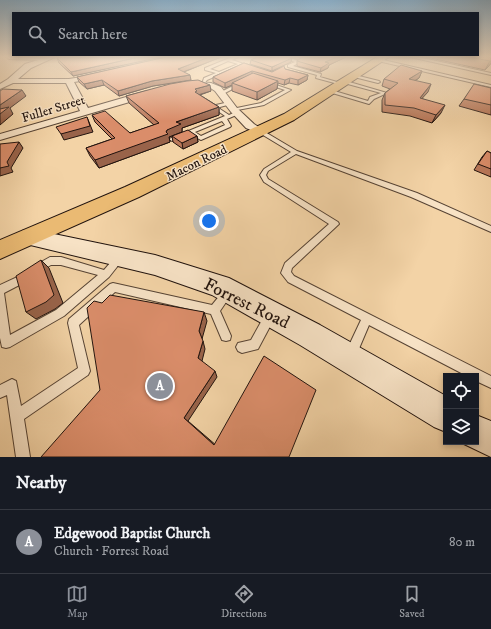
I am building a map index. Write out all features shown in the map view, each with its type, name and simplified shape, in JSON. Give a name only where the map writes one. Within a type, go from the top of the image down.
[{"type":"main road","name":"Macon Road","points":[[0,250],[132,192],[289,117],[351,78]]},
{"type":"main road","name":"Forrest Road","points":[[30,237],[155,265],[220,286],[222,300],[272,314],[443,413]]},
{"type":"main road","points":[[479,434],[491,440]]},
{"type":"street","points":[[0,87],[14,78]]},
{"type":"street","points":[[11,81],[69,81],[83,78]]},
{"type":"street","points":[[69,81],[85,112]]},
{"type":"street","points":[[180,84],[203,83],[211,85],[221,93],[231,112],[250,126],[260,131]]},
{"type":"street","name":"Fuller Street","points":[[0,137],[153,92]]},
{"type":"lane","points":[[203,83],[206,78]]},
{"type":"lane","points":[[318,78],[378,82]]},
{"type":"lane","points":[[460,78],[491,86]]},
{"type":"lane","points":[[172,139],[191,132],[231,112],[262,104],[289,90],[260,80]]},
{"type":"lane","points":[[221,93],[246,81]]},
{"type":"lane","points":[[331,91],[369,103],[372,98],[385,93],[347,81]]},
{"type":"lane","points":[[191,132],[201,138],[228,126],[231,112]]},
{"type":"lane","points":[[260,131],[295,152],[414,195],[491,229]]},
{"type":"lane","points":[[295,152],[266,170],[263,175],[266,180],[335,224],[288,266],[286,274],[291,279],[491,382]]},
{"type":"lane","points":[[0,295],[6,343],[60,313],[106,274],[120,257]]},
{"type":"lane","points":[[0,290],[26,277],[50,261],[61,261],[106,274]]},
{"type":"lane","points":[[16,417],[84,370],[73,323],[113,287],[222,300],[226,336]]},
{"type":"lane","points":[[242,347],[254,345],[272,314]]},
{"type":"lane","points":[[349,359],[367,318]]},
{"type":"lane","points":[[0,392],[12,385],[23,457]]},
{"type":"building","points":[[78,78],[169,78],[152,81],[118,91],[102,80],[84,84]]},
{"type":"building","points":[[216,78],[236,78],[225,83]]},
{"type":"building","points":[[242,78],[270,78],[278,81],[257,92],[232,83]]},
{"type":"building","points":[[410,78],[409,79],[431,84],[420,98],[445,105],[436,115],[414,108],[385,105],[385,93],[398,83],[384,79]]},
{"type":"building","points":[[198,80],[210,85],[195,89],[197,91],[195,92],[219,107],[176,122],[181,124],[167,130],[166,132],[168,134],[95,160],[86,148],[115,138],[92,115],[105,111],[130,133],[159,123],[126,96],[170,84]]},
{"type":"building","points":[[474,84],[491,88],[491,105],[464,99]]},
{"type":"building","points":[[3,89],[22,90],[0,105],[0,91]]},
{"type":"building","points":[[9,107],[0,114],[0,109]]},
{"type":"building","points":[[87,117],[90,126],[61,134],[56,127]]},
{"type":"building","points":[[188,130],[197,136],[182,143],[172,136]]},
{"type":"building","points":[[19,142],[7,162],[9,166],[0,168],[0,144]]},
{"type":"building","points":[[487,151],[491,153],[491,169],[478,164]]},
{"type":"building","points":[[41,260],[54,295],[46,302],[26,312],[16,276]]},
{"type":"building","points":[[110,295],[204,312],[199,331],[203,341],[198,358],[215,371],[184,418],[214,445],[264,356],[316,390],[289,457],[41,457],[100,390],[87,308],[94,301],[102,303]]},
{"type":"place","name":"Edgewood Baptist Church","points":[[160,386]]}]
